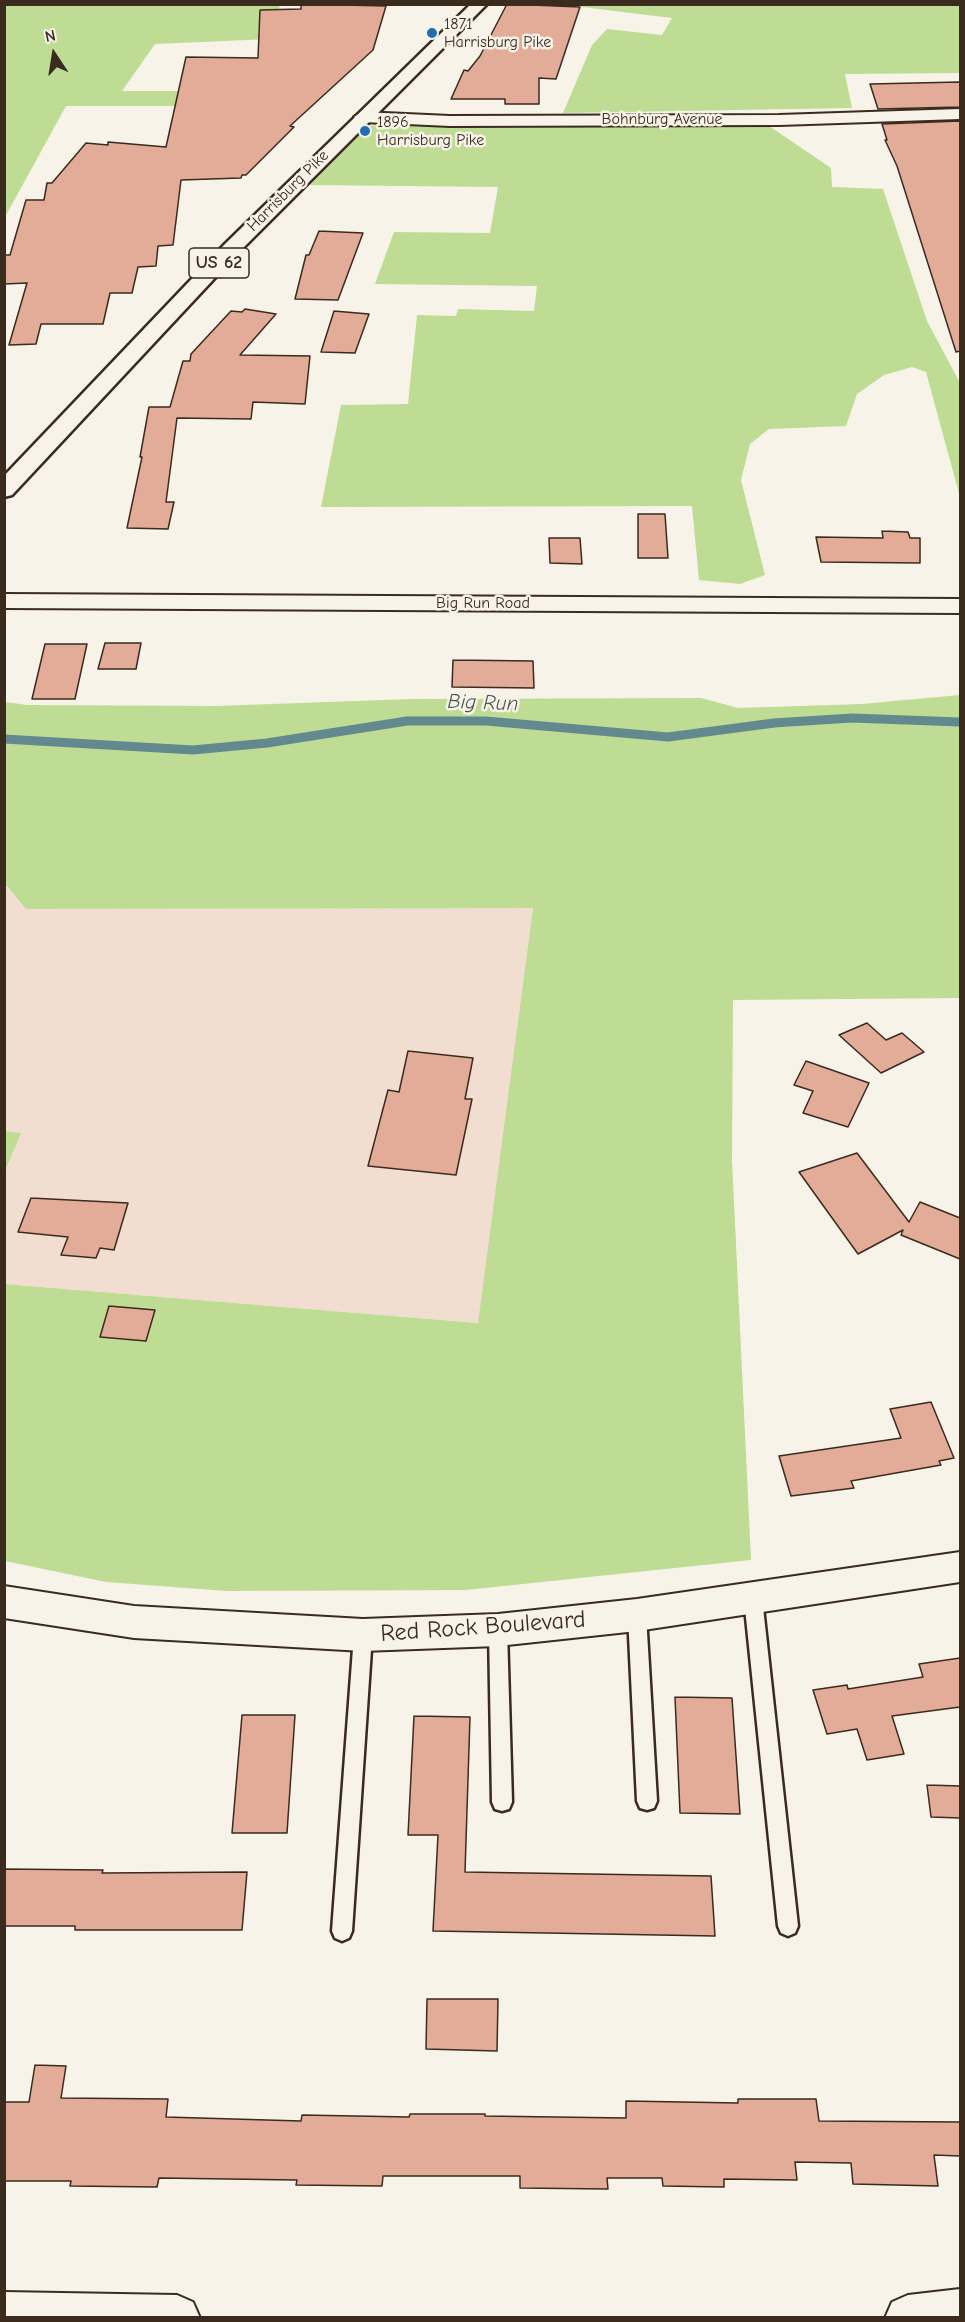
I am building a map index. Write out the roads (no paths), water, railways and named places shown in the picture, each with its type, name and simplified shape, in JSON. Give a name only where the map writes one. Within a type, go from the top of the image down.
[{"type":"main road","name":"Harrisburg Pike","points":[[4,490],[232,248],[480,4]]},
{"type":"street","name":"Bohnburg Avenue","points":[[363,117],[450,121],[779,120],[960,114]]},
{"type":"street","name":"Big Run Road","points":[[4,601],[960,606]]},
{"type":"street","name":"Red Rock Boulevard","points":[[4,1602],[134,1622],[363,1635],[498,1630],[637,1615],[960,1567]]},
{"type":"street","points":[[908,2318],[960,2312]]},
{"type":"street","points":[[4,2315],[177,2318]]},
{"type":"lane","points":[[753,1598],[788,1926]]},
{"type":"lane","points":[[637,1615],[647,1801]]},
{"type":"lane","points":[[498,1630],[502,1802]]},
{"type":"lane","points":[[342,1931],[363,1635]]},
{"type":"waterway","name":"Big Run","points":[[4,739],[193,750],[267,743],[407,721],[486,721],[668,737],[774,723],[852,718],[960,722]]},
{"type":"place","name":"1871 Harrisburg Pike","points":[[432,33]]},
{"type":"place","name":"1896 Harrisburg Pike","points":[[365,131]]}]
